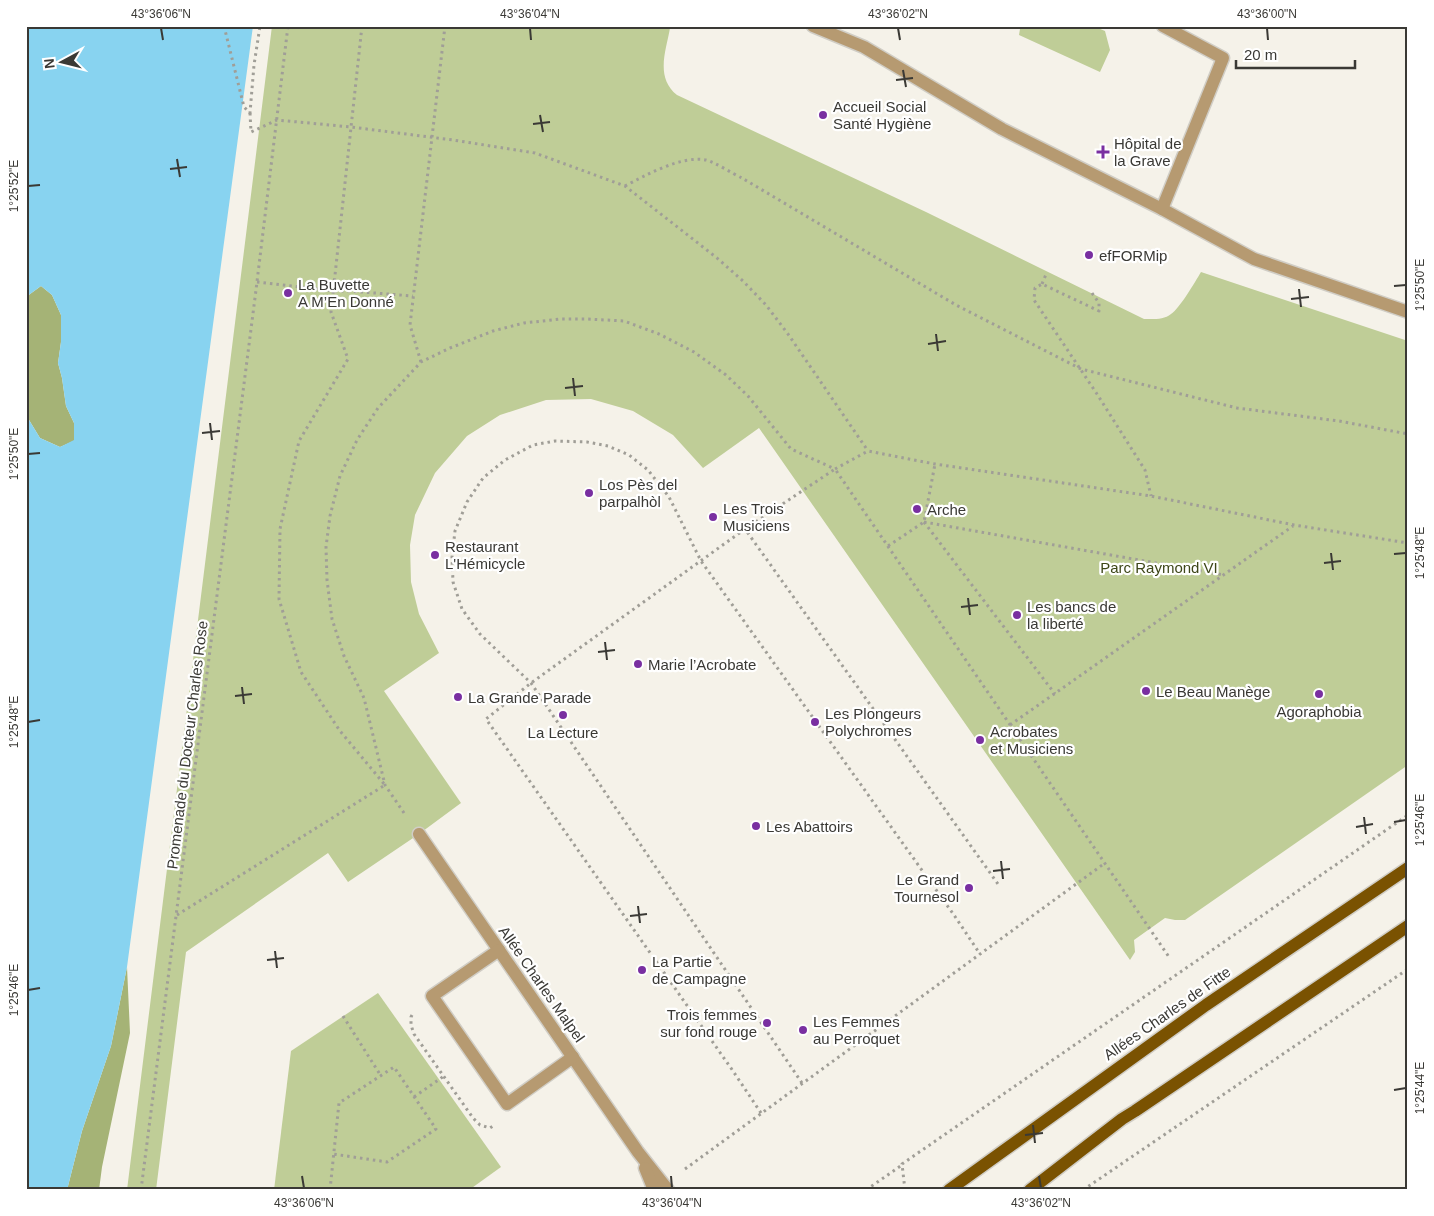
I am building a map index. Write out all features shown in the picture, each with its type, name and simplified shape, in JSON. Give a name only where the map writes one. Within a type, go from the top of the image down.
[{"type":"main road","name":"Allées Charles de Fitte","points":[[949,1190],[1206,1005],[1408,868]]},
{"type":"main road","points":[[1030,1190],[1122,1119],[1408,926]]},
{"type":"street","points":[[813,26],[864,47],[1002,130],[1162,209],[1254,259],[1408,312]]},
{"type":"street","points":[[1162,209],[1223,58],[1163,26]]},
{"type":"street","name":"Allée Charles Malpel","points":[[419,834],[662,1188]]},
{"type":"street","points":[[499,950],[432,996],[501,1096],[507,1104],[573,1057]]},
{"type":"path","points":[[224,26],[244,107],[250,113]]},
{"type":"path","points":[[260,26],[250,113],[252,132],[276,120],[431,137],[534,153],[625,186],[716,258],[766,305],[868,450]]},
{"type":"path","name":"Promenade du Docteur Charles Rose","points":[[141,1190],[288,26]]},
{"type":"path","points":[[362,26],[331,312],[348,359],[299,441],[280,529],[279,600],[301,672],[340,731],[385,785],[419,834]]},
{"type":"path","points":[[421,362],[410,325],[445,26]]},
{"type":"path","points":[[625,186],[660,168],[687,160],[707,160],[742,178],[956,305],[1081,369],[1237,408],[1339,421],[1408,434]]},
{"type":"path","points":[[1047,272],[1042,284],[1035,288],[1034,300],[1081,369],[1144,470],[1151,496]]},
{"type":"path","points":[[257,282],[334,292],[348,291],[413,296]]},
{"type":"path","points":[[1042,284],[1099,311],[1099,303],[1092,293]]},
{"type":"path","points":[[385,785],[364,698],[344,656],[332,620],[327,580],[326,547],[330,516],[340,476],[357,440],[378,408],[421,362],[450,348],[493,331],[524,323],[561,319],[624,322],[659,334],[694,352],[726,375],[748,396],[790,449],[835,469],[1169,957]]},
{"type":"path","points":[[802,1083],[531,683],[480,634],[462,609],[453,582],[452,557],[455,531],[467,502],[483,478],[505,460],[533,445],[555,441],[587,442],[608,446],[629,455],[648,470],[669,497],[701,561],[980,954]]},
{"type":"path","points":[[761,1113],[486,719],[531,683],[745,529],[835,469],[868,450],[935,464],[1151,496],[1294,526],[1408,543]]},
{"type":"path","points":[[935,464],[924,522],[1055,694]]},
{"type":"path","points":[[888,546],[924,522],[1224,575]]},
{"type":"path","points":[[1010,725],[1294,526]]},
{"type":"path","points":[[745,529],[998,884]]},
{"type":"path","points":[[177,916],[385,785]]},
{"type":"path","points":[[866,1190],[1408,815]]},
{"type":"path","points":[[662,1188],[761,1113],[1105,863]]},
{"type":"path","points":[[1083,1190],[1408,969]]},
{"type":"path","points":[[344,1016],[381,1076]]},
{"type":"path","points":[[414,1034],[473,1118]]},
{"type":"path","points":[[330,1190],[333,1154],[339,1103],[394,1067],[436,1129],[387,1162],[333,1154]]},
{"type":"path","points":[[414,1097],[444,1076]]},
{"type":"path","points":[[902,1164],[905,1190]]},
{"type":"green space","name":"Parc Raymond VI","points":[[272,26],[668,26],[670,28],[664,72],[670,88],[677,95],[926,212],[1144,319],[1162,318],[1175,311],[1201,272],[1408,341],[1408,765],[1185,920],[1165,918],[1134,940],[1135,952],[1130,960],[759,428],[703,468],[673,435],[633,411],[591,399],[546,400],[500,415],[467,436],[435,473],[415,515],[410,545],[411,582],[419,614],[439,653],[384,691],[461,803],[348,882],[328,853],[186,952],[156,1190],[127,1190]]},
{"type":"green space","points":[[1013,26],[1093,26],[1105,31],[1110,50],[1100,72],[1019,35],[1020,29]]},
{"type":"green space","points":[[41,286],[52,295],[61,315],[61,342],[58,363],[66,406],[74,423],[74,441],[60,447],[40,438],[26,415],[26,297]]},
{"type":"green space","points":[[127,967],[130,1033],[102,1167],[99,1190],[67,1190],[82,1131],[111,1046]]},
{"type":"green space","points":[[378,993],[501,1167],[469,1190],[274,1190],[291,1051]]},
{"type":"water","points":[[26,26],[253,26],[127,967],[111,1046],[82,1131],[67,1190],[26,1190],[26,415],[40,438],[60,447],[74,440],[74,423],[66,406],[58,363],[61,342],[61,315],[52,295],[41,286],[26,297]]},
{"type":"place","name":"Accueil Social Santé Hygiène","points":[[823,115]]},
{"type":"place","name":"Hôpital de la Grave","points":[[1103,152]]},
{"type":"place","name":"efFORMip","points":[[1089,255]]},
{"type":"place","name":"La Buvette A M’En Donné","points":[[288,293]]},
{"type":"place","name":"Los Pès del parpalhòl","points":[[589,493]]},
{"type":"place","name":"Arche","points":[[917,509]]},
{"type":"place","name":"Les Trois Musiciens","points":[[713,517]]},
{"type":"place","name":"Restaurant L'Hémicycle","points":[[435,555]]},
{"type":"place","name":"Les bancs de la liberté","points":[[1017,615]]},
{"type":"place","name":"Marie l’Acrobate","points":[[638,664]]},
{"type":"place","name":"Le Beau Manège","points":[[1146,691]]},
{"type":"place","name":"Agoraphobia","points":[[1319,694]]},
{"type":"place","name":"La Grande Parade","points":[[458,697]]},
{"type":"place","name":"La Lecture","points":[[563,715]]},
{"type":"place","name":"Les Plongeurs Polychromes","points":[[815,722]]},
{"type":"place","name":"Acrobates et Musiciens","points":[[980,740]]},
{"type":"place","name":"Les Abattoirs","points":[[756,826]]},
{"type":"place","name":"Le Grand Tournesol","points":[[969,888]]},
{"type":"place","name":"La Partie de Campagne","points":[[642,970]]},
{"type":"place","name":"Trois femmes sur fond rouge","points":[[767,1023]]},
{"type":"place","name":"Les Femmes au Perroquet","points":[[803,1030]]}]
